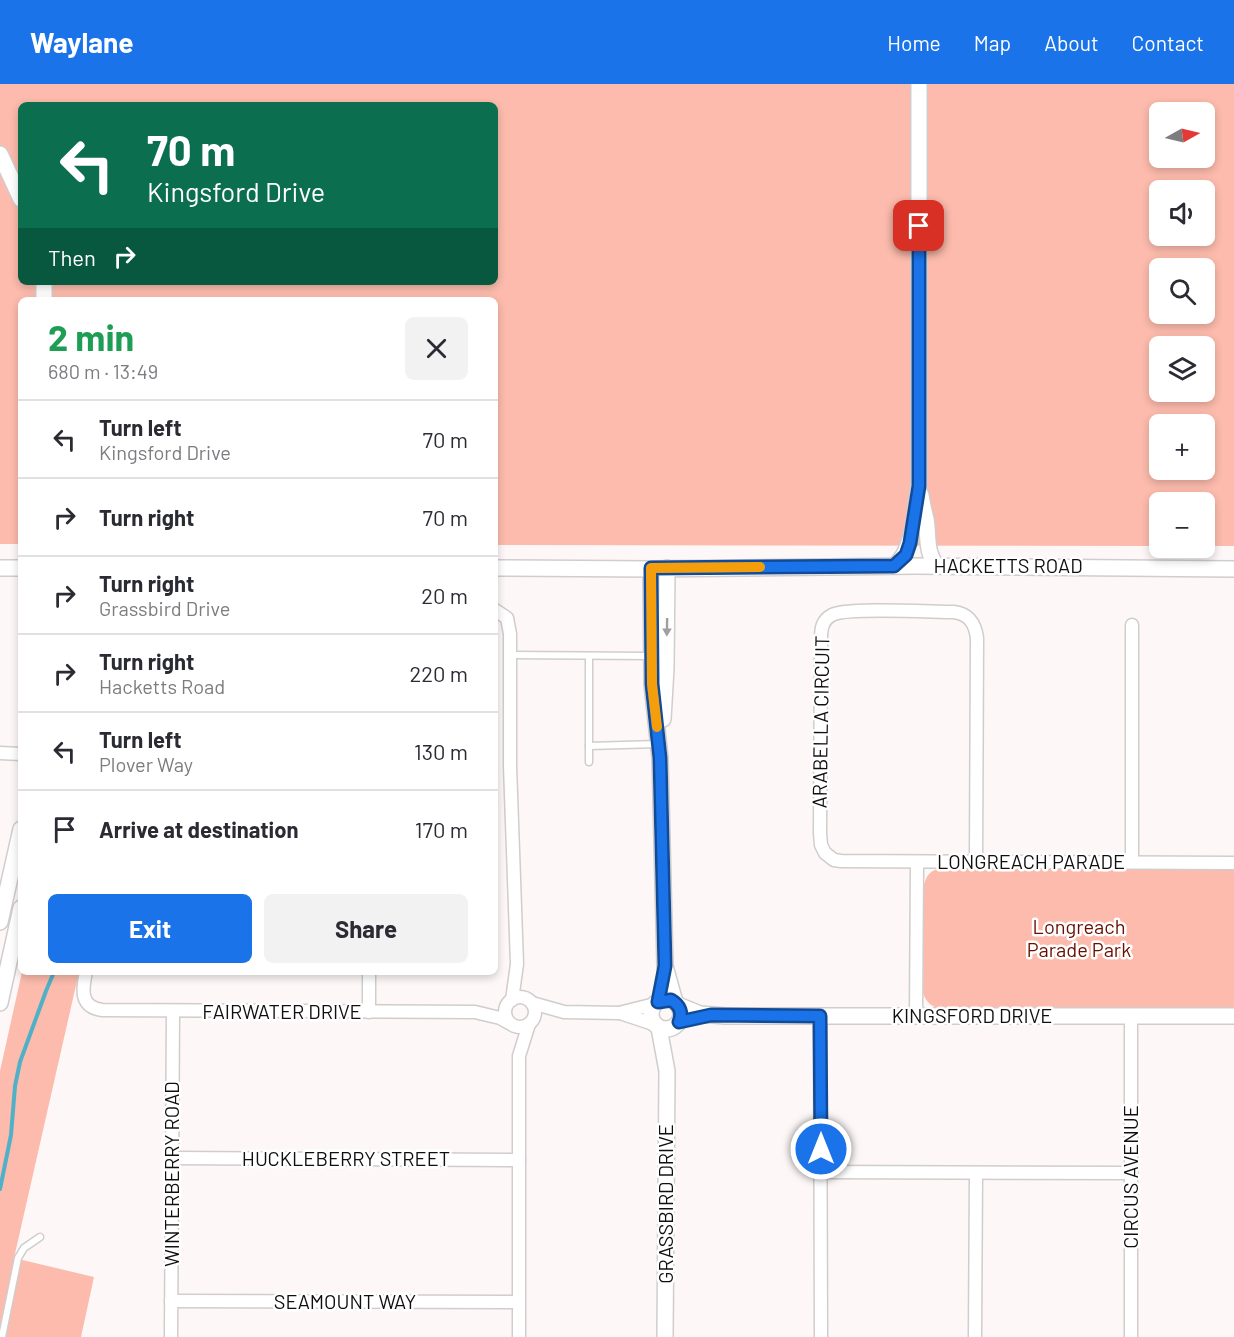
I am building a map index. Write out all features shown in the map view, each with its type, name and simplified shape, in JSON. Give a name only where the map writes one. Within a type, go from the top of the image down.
[{"type":"street","points":[[894,566],[906,555],[910,543],[919,486],[919,84]]},
{"type":"street","points":[[0,154],[18,193]]},
{"type":"street","points":[[919,486],[930,553],[937,566]]},
{"type":"street","name":"HACKETTS ROAD","points":[[498,568],[937,566],[1234,569]]},
{"type":"street","points":[[0,568],[18,568]]},
{"type":"street","points":[[651,568],[651,656],[659,751],[665,966],[652,1017],[658,1026]]},
{"type":"street","points":[[659,751],[666,668],[667,568]]},
{"type":"street","points":[[498,612],[508,621],[510,655],[510,766],[517,964],[505,1015],[510,1024],[519,1056],[519,1337]]},
{"type":"street","name":"ARABELLA CIRCUIT","points":[[829,857],[823,849],[820,833],[823,623],[834,614],[844,612],[954,612],[969,617],[974,625],[977,638],[976,862]]},
{"type":"street","points":[[1132,625],[1132,862]]},
{"type":"street","points":[[0,753],[18,754]]},
{"type":"street","points":[[0,922],[18,842]]},
{"type":"street","name":"LONGREACH PARADE","points":[[829,857],[841,861],[1234,863]]},
{"type":"street","points":[[916,1016],[917,862]]},
{"type":"street","points":[[0,1003],[18,922]]},
{"type":"street","points":[[517,964],[534,1012],[519,1056]]},
{"type":"street","points":[[619,1013],[668,1029],[678,1024],[681,1014],[665,966]]},
{"type":"street","name":"FAIRWATER DRIVE","points":[[86,975],[83,995],[86,1003],[102,1010],[475,1012],[500,1018],[510,1024]]},
{"type":"street","points":[[369,975],[369,1012]]},
{"type":"street","points":[[510,1001],[520,997],[564,1012],[619,1013],[667,999],[677,1004]]},
{"type":"street","name":"FAIRWATER DRIVE","points":[[475,1012],[510,1001]]},
{"type":"street","name":"KINGSFORD DRIVE","points":[[677,1004],[700,1014],[711,1015],[1233,1017]]},
{"type":"street","name":"WINTERBERRY ROAD","points":[[171,1337],[173,1011]]},
{"type":"street","points":[[510,1024],[520,1027],[564,1012]]},
{"type":"street","name":"KINGSFORD DRIVE","points":[[678,1024],[711,1015]]},
{"type":"street","points":[[820,1016],[820,1337]]},
{"type":"street","name":"CIRCUS AVENUE","points":[[1131,1016],[1131,1337]]},
{"type":"street","name":"GRASSBIRD DRIVE","points":[[667,1071],[678,1024]]},
{"type":"street","name":"GRASSBIRD DRIVE","points":[[658,1026],[667,1071],[666,1337]]},
{"type":"street","name":"HUCKLEBERRY STREET","points":[[172,1158],[519,1160]]},
{"type":"street","points":[[821,1172],[1131,1173]]},
{"type":"street","points":[[975,1337],[976,1173]]},
{"type":"street","name":"SEAMOUNT WAY","points":[[171,1301],[519,1302]]},
{"type":"lane","points":[[510,655],[651,656]]},
{"type":"lane","points":[[589,656],[589,762]]},
{"type":"lane","points":[[589,746],[659,751]]},
{"type":"lane","points":[[2,1337],[19,1254],[40,1237]]},
{"type":"green space","points":[[0,84],[1234,84],[1234,546],[1215,546],[1215,492],[1149,492],[1149,546],[498,545],[498,297],[18,297],[18,544],[0,544]]},
{"type":"green space","name":"Longreach Parade Park","points":[[942,868],[1234,869],[1234,1009],[942,1009],[932,1006],[923,993],[924,885],[930,874]]},
{"type":"green space","points":[[21,975],[78,975],[14,1258],[94,1277],[81,1337],[0,1337],[0,1071]]},
{"type":"waterway","points":[[0,1189],[11,1135],[15,1086],[20,1062],[53,975]]},
{"type":"slow traffic","points":[[657,727],[652,684],[651,568],[760,567]]},
{"type":"route","points":[[821,1149],[820,1016],[711,1015],[679,1022],[681,1014],[675,1002],[667,999],[658,1002],[665,966],[660,758],[651,656],[651,568],[894,566],[906,555],[919,486],[919,226]]}]
